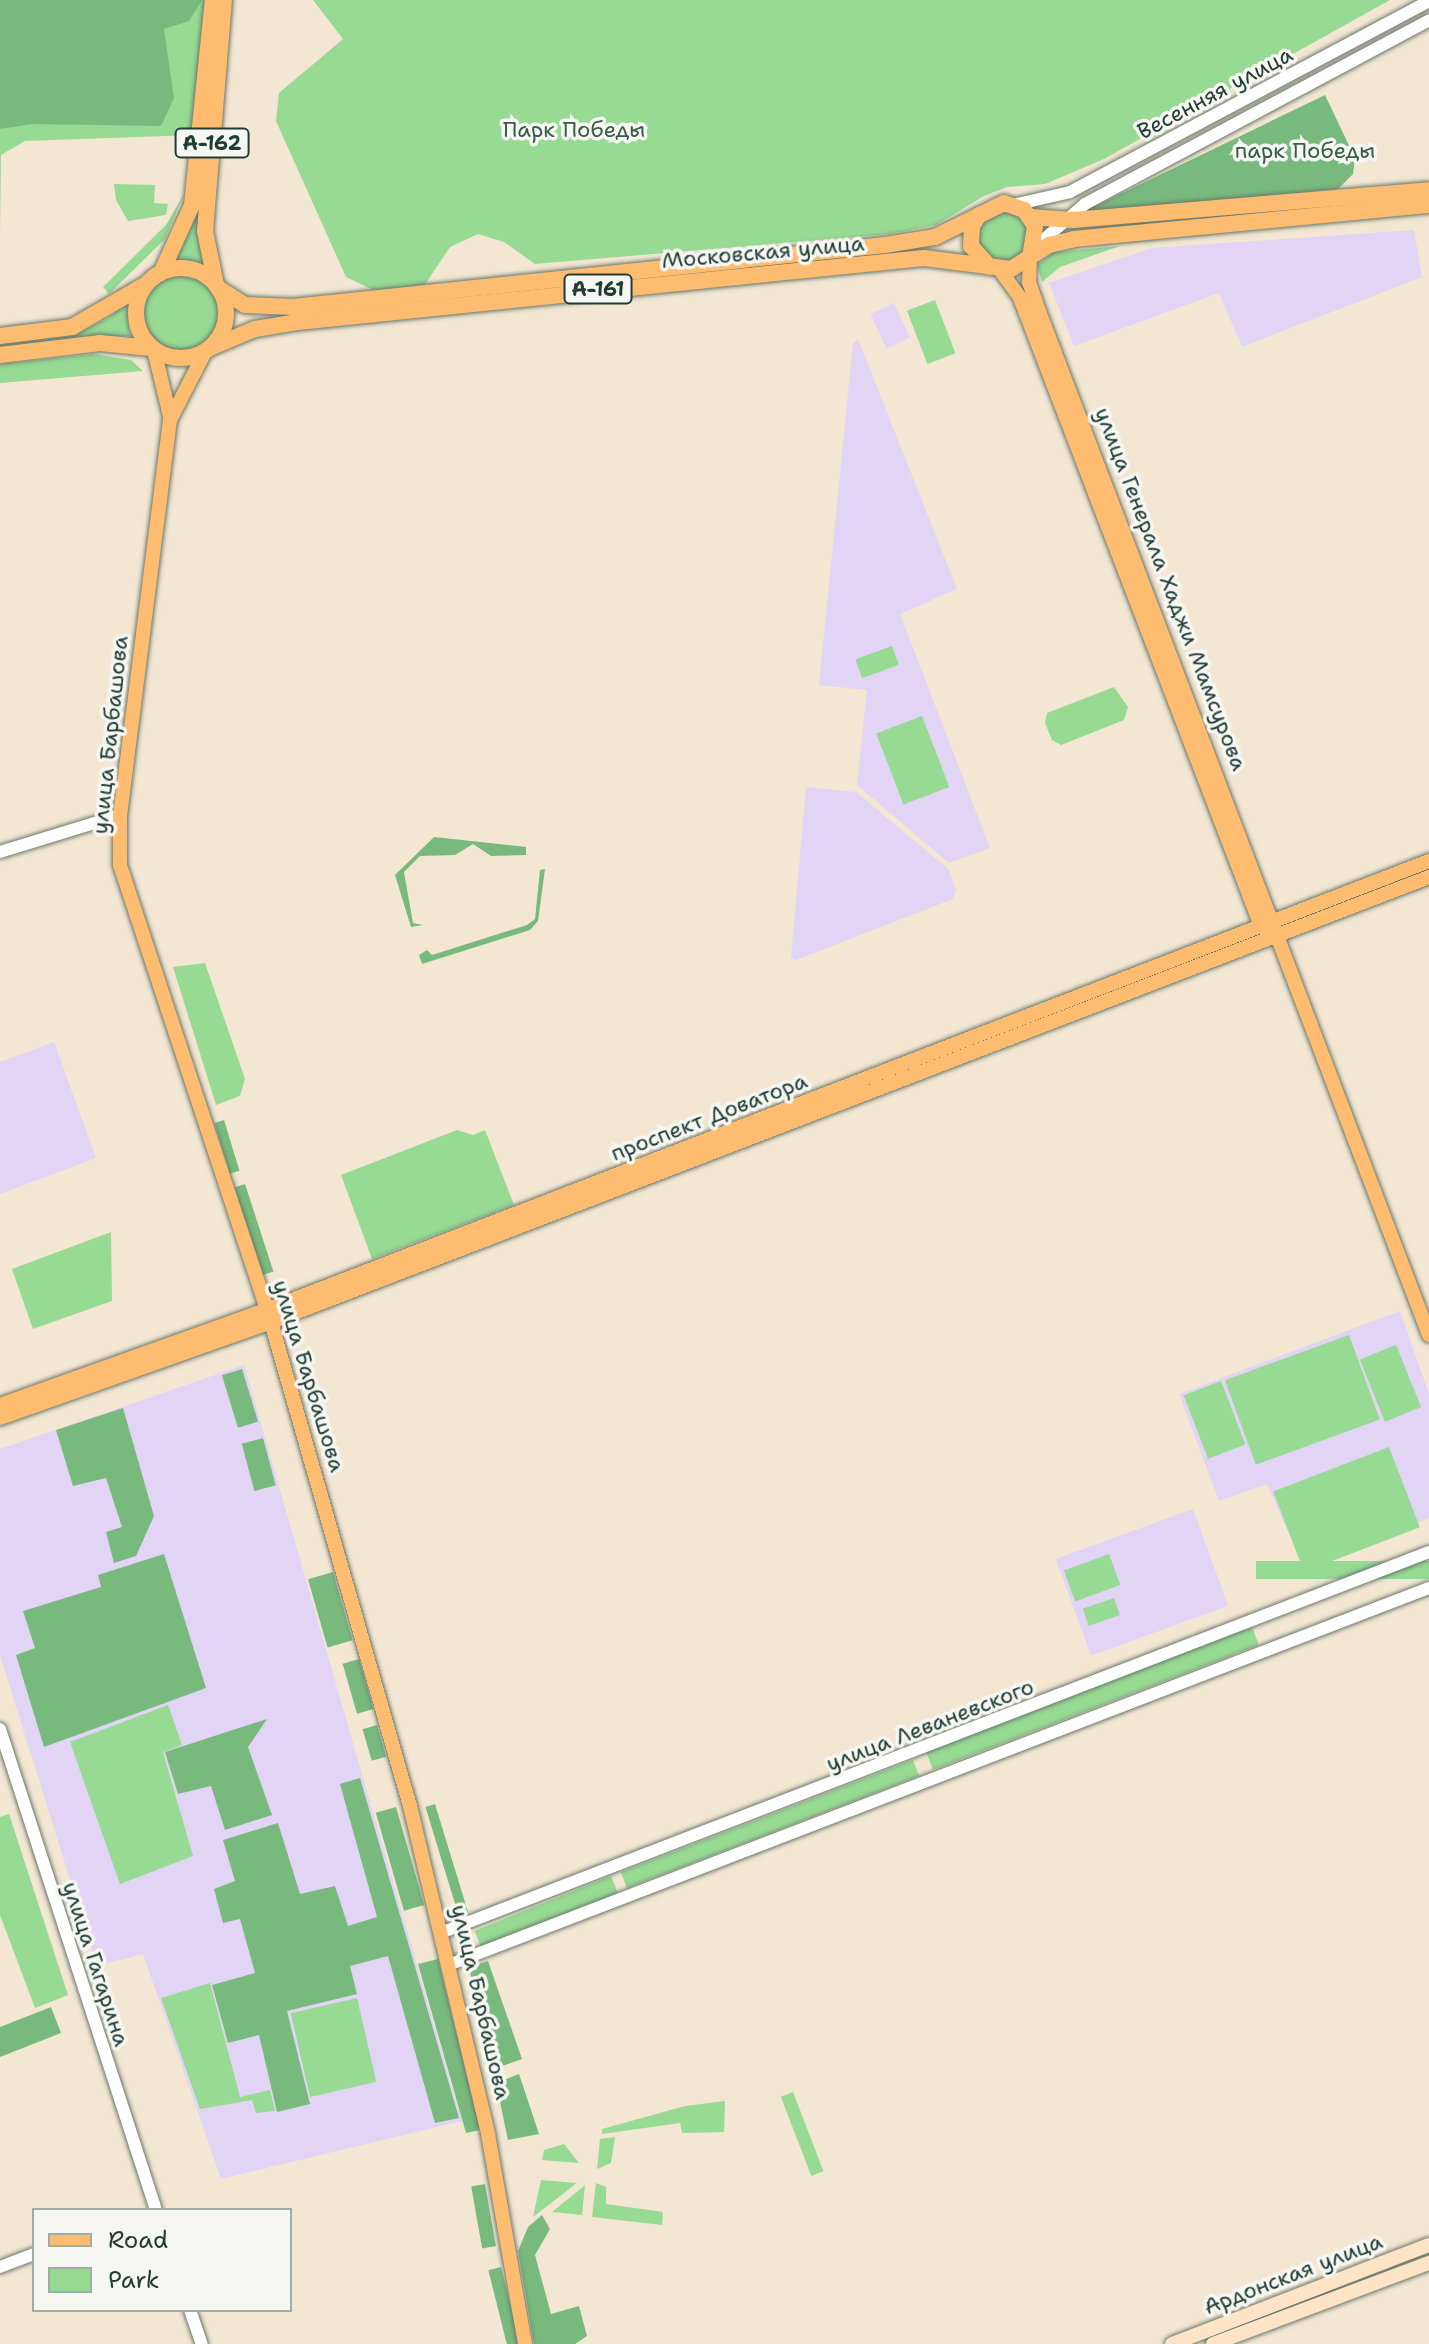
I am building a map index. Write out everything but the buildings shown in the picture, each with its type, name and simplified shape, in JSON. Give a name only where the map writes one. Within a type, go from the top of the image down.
[{"type":"highway","name":"А-162","points":[[154,278],[192,205],[213,0]]},
{"type":"highway","name":"А-162","points":[[217,286],[205,231],[224,0]]},
{"type":"highway","points":[[1013,205],[1030,217],[1064,219],[1429,190]]},
{"type":"highway","name":"Московская улица","points":[[217,286],[245,305],[303,306],[922,240],[996,204],[1013,205]]},
{"type":"highway","points":[[980,213],[972,226],[971,246],[995,268],[1022,264],[1032,251],[1074,239],[1429,205]]},
{"type":"highway","points":[[1030,217],[1032,251]]},
{"type":"highway","name":"Московская улица","points":[[208,350],[272,325],[628,286],[924,258],[995,268]]},
{"type":"highway","name":"А-161","points":[[154,278],[187,268],[217,286]]},
{"type":"highway","points":[[0,336],[72,327],[154,278]]},
{"type":"highway","points":[[152,349],[139,332],[135,313],[154,278]]},
{"type":"highway","points":[[208,350],[226,316],[217,286]]},
{"type":"highway","name":"А-161","points":[[0,355],[100,343],[152,349],[175,359],[208,350]]},
{"type":"main road","name":"улица Генерала Хаджи Мамсурова","points":[[1032,251],[1029,282],[1210,773]]},
{"type":"main road","name":"улица Генерала Хаджи Мамсурова","points":[[995,268],[1020,298],[1275,937],[1429,1335]]},
{"type":"main road","name":"улица Барбашова","points":[[152,349],[170,420]]},
{"type":"main road","name":"улица Барбашова","points":[[208,350],[170,420],[120,815],[120,865],[269,1316],[443,1932],[492,2155],[525,2344]]},
{"type":"main road","name":"проспект Доватора","points":[[0,1405],[269,1316],[1429,861]]},
{"type":"main road","name":"проспект Доватора","points":[[0,1418],[1429,877]]},
{"type":"main road","name":"Ардонская улица","points":[[1172,2344],[1429,2245]]},
{"type":"main road","name":"Ардонская улица","points":[[1213,2344],[1429,2263]]},
{"type":"street","name":"Весенняя улица","points":[[1013,205],[1070,192],[1429,1]]},
{"type":"street","name":"Весенняя улица","points":[[1032,251],[1064,219],[1429,20]]},
{"type":"street","points":[[0,852],[120,815]]},
{"type":"street","name":"улица Леваневского","points":[[443,1932],[1429,1552]]},
{"type":"street","points":[[451,1964],[1429,1588]]},
{"type":"street","name":"улица Гагарина","points":[[0,1729],[155,2208]]},
{"type":"street","points":[[0,2267],[32,2255]]},
{"type":"street","points":[[191,2312],[202,2344]]},
{"type":"shaded area","points":[[1414,230],[1422,277],[1242,347],[1219,293],[1074,346],[1049,283],[1152,248]]},
{"type":"shaded area","points":[[894,303],[910,337],[886,348],[870,314]]},
{"type":"shaded area","points":[[858,339],[957,589],[900,614],[990,848],[949,863],[857,785],[867,690],[819,685],[853,343]]},
{"type":"shaded area","points":[[806,787],[856,792],[948,869],[956,890],[953,899],[796,960],[791,957]]},
{"type":"shaded area","points":[[54,1042],[96,1158],[0,1194],[0,1062]]},
{"type":"shaded area","points":[[1400,1311],[1429,1394],[1429,1518],[1304,1568],[1267,1484],[1219,1501],[1179,1394]]},
{"type":"shaded area","points":[[244,1365],[462,2121],[221,2179],[143,1954],[97,1966],[0,1655],[0,1449]]},
{"type":"shaded area","points":[[1193,1509],[1228,1606],[1091,1656],[1056,1559]]},
{"type":"green space","points":[[0,0],[206,0],[194,135],[25,141],[1,155],[0,235]]},
{"type":"green space","points":[[0,0],[202,0],[189,21],[164,29],[174,98],[161,126],[32,124],[0,129]]},
{"type":"green space","name":"Парк Победы","points":[[313,0],[1390,0],[1104,159],[1045,184],[1007,187],[984,196],[936,225],[890,234],[535,264],[504,242],[478,234],[450,247],[424,286],[375,291],[346,277],[276,121],[279,93],[343,39]]},
{"type":"green space","name":"парк Победы","points":[[1325,95],[1355,158],[1353,174],[1338,189],[1081,213]]},
{"type":"green space","points":[[114,184],[155,185],[154,203],[168,204],[166,215],[128,221],[116,200]]},
{"type":"green space","points":[[185,192],[165,239],[109,294],[103,287],[166,225]]},
{"type":"green space","points":[[201,194],[203,263],[174,259]]},
{"type":"green space","points":[[1003,212],[1021,219],[1028,237],[1021,255],[1003,262],[985,255],[978,237],[985,219]]},
{"type":"green space","points":[[1120,246],[1060,267],[1042,282],[1037,265],[1054,252]]},
{"type":"green space","points":[[181,275],[195,278],[208,286],[216,299],[219,313],[216,327],[208,340],[195,348],[181,351],[167,348],[154,340],[146,327],[143,313],[146,299],[154,286],[167,278]]},
{"type":"green space","points":[[935,300],[955,353],[927,364],[907,311]]},
{"type":"green space","points":[[127,303],[130,336],[69,338],[108,318]]},
{"type":"green space","points":[[94,354],[131,360],[143,371],[0,383],[0,364]]},
{"type":"green space","points":[[892,646],[899,665],[862,678],[855,659]]},
{"type":"green space","points":[[1114,687],[1128,707],[1124,720],[1061,745],[1052,740],[1045,723],[1047,713]]},
{"type":"green space","points":[[922,716],[949,787],[903,805],[876,734]]},
{"type":"green space","points":[[434,837],[526,847],[526,855],[491,856],[473,844],[455,855],[420,856],[404,872],[413,923],[423,925],[411,927],[395,875]]},
{"type":"green space","points":[[545,869],[538,921],[530,930],[422,964],[419,955],[427,950],[432,955],[527,925],[535,919],[540,870]]},
{"type":"green space","points":[[205,963],[245,1079],[240,1096],[216,1105],[173,967]]},
{"type":"green space","points":[[224,1120],[239,1171],[230,1174],[214,1123]]},
{"type":"green space","points":[[457,1130],[473,1135],[485,1130],[514,1205],[372,1259],[341,1175]]},
{"type":"green space","points":[[245,1184],[273,1271],[263,1275],[235,1187]]},
{"type":"green space","points":[[111,1232],[112,1301],[33,1329],[12,1269]]},
{"type":"green space","points":[[1349,1335],[1380,1420],[1256,1465],[1225,1380]]},
{"type":"green space","points":[[1396,1345],[1421,1407],[1385,1422],[1360,1360]]},
{"type":"green space","points":[[242,1369],[258,1422],[238,1428],[222,1375]]},
{"type":"green space","points":[[1221,1381],[1245,1444],[1208,1459],[1184,1395]]},
{"type":"green space","points":[[123,1408],[154,1516],[136,1556],[114,1563],[106,1532],[122,1527],[106,1478],[73,1486],[56,1430]]},
{"type":"green space","points":[[263,1438],[276,1485],[254,1491],[242,1444]]},
{"type":"green space","points":[[1389,1447],[1420,1527],[1304,1572],[1273,1491]]},
{"type":"green space","points":[[164,1554],[206,1688],[44,1747],[16,1655],[35,1648],[23,1611],[101,1587],[98,1575]]},
{"type":"green space","points":[[1109,1554],[1120,1585],[1075,1601],[1064,1570]]},
{"type":"green space","points":[[1256,1561],[1429,1561],[1429,1579],[1256,1579]]},
{"type":"green space","points":[[333,1572],[353,1640],[328,1647],[308,1579]]},
{"type":"green space","points":[[1114,1598],[1120,1615],[1089,1626],[1083,1609]]},
{"type":"green space","points":[[1252,1627],[1259,1645],[933,1770],[926,1752]]},
{"type":"green space","points":[[359,1659],[373,1709],[357,1714],[343,1664]]},
{"type":"green space","points":[[168,1705],[182,1745],[163,1752],[193,1856],[120,1884],[70,1742]]},
{"type":"green space","points":[[267,1719],[248,1747],[272,1815],[225,1830],[211,1786],[178,1794],[165,1752]]},
{"type":"green space","points":[[377,1725],[386,1757],[372,1761],[363,1729]]},
{"type":"green space","points":[[913,1760],[919,1776],[627,1888],[621,1872]]},
{"type":"green space","points":[[360,1778],[459,2118],[435,2123],[388,1956],[350,1966],[357,1994],[287,2011],[310,2104],[277,2112],[259,2035],[228,2043],[212,1985],[255,1973],[240,1919],[223,1923],[214,1889],[235,1881],[223,1840],[278,1823],[300,1894],[335,1886],[348,1926],[377,1917],[340,1784]]},
{"type":"green space","points":[[435,1804],[469,1914],[459,1917],[425,1807]]},
{"type":"green space","points":[[396,1807],[424,1905],[404,1911],[376,1813]]},
{"type":"green space","points":[[9,1814],[68,1995],[35,2008],[0,1915],[0,1817]]},
{"type":"green space","points":[[611,1876],[618,1893],[481,1948],[475,1931]]},
{"type":"green space","points":[[438,1959],[480,2130],[466,2133],[418,1964]]},
{"type":"green space","points":[[488,1961],[522,2059],[491,2070],[469,1967]]},
{"type":"green space","points":[[210,1983],[240,2097],[270,2090],[275,2111],[256,2113],[252,2100],[200,2109],[161,1998]]},
{"type":"green space","points":[[357,1998],[376,2082],[310,2097],[291,2013]]},
{"type":"green space","points":[[51,2007],[61,2033],[0,2057],[0,2027]]},
{"type":"green space","points":[[519,2074],[539,2134],[508,2140],[496,2083]]},
{"type":"green space","points":[[793,2092],[823,2171],[811,2176],[781,2097]]},
{"type":"green space","points":[[725,2101],[724,2132],[682,2133],[680,2123],[602,2134],[602,2129],[685,2106]]},
{"type":"green space","points":[[615,2137],[611,2163],[597,2169],[600,2139]]},
{"type":"green space","points":[[564,2144],[579,2163],[542,2160],[544,2150]]},
{"type":"green space","points":[[541,2180],[577,2183],[533,2217]]},
{"type":"green space","points":[[596,2183],[606,2187],[606,2204],[663,2212],[662,2225],[592,2217]]},
{"type":"green space","points":[[485,2184],[496,2246],[482,2248],[471,2186]]},
{"type":"green space","points":[[585,2185],[582,2215],[552,2212]]},
{"type":"green space","points":[[542,2215],[550,2229],[535,2255],[551,2314],[579,2306],[587,2336],[575,2344],[534,2344],[518,2251],[528,2227]]},
{"type":"green space","points":[[501,2267],[520,2344],[507,2344],[488,2270]]}]
